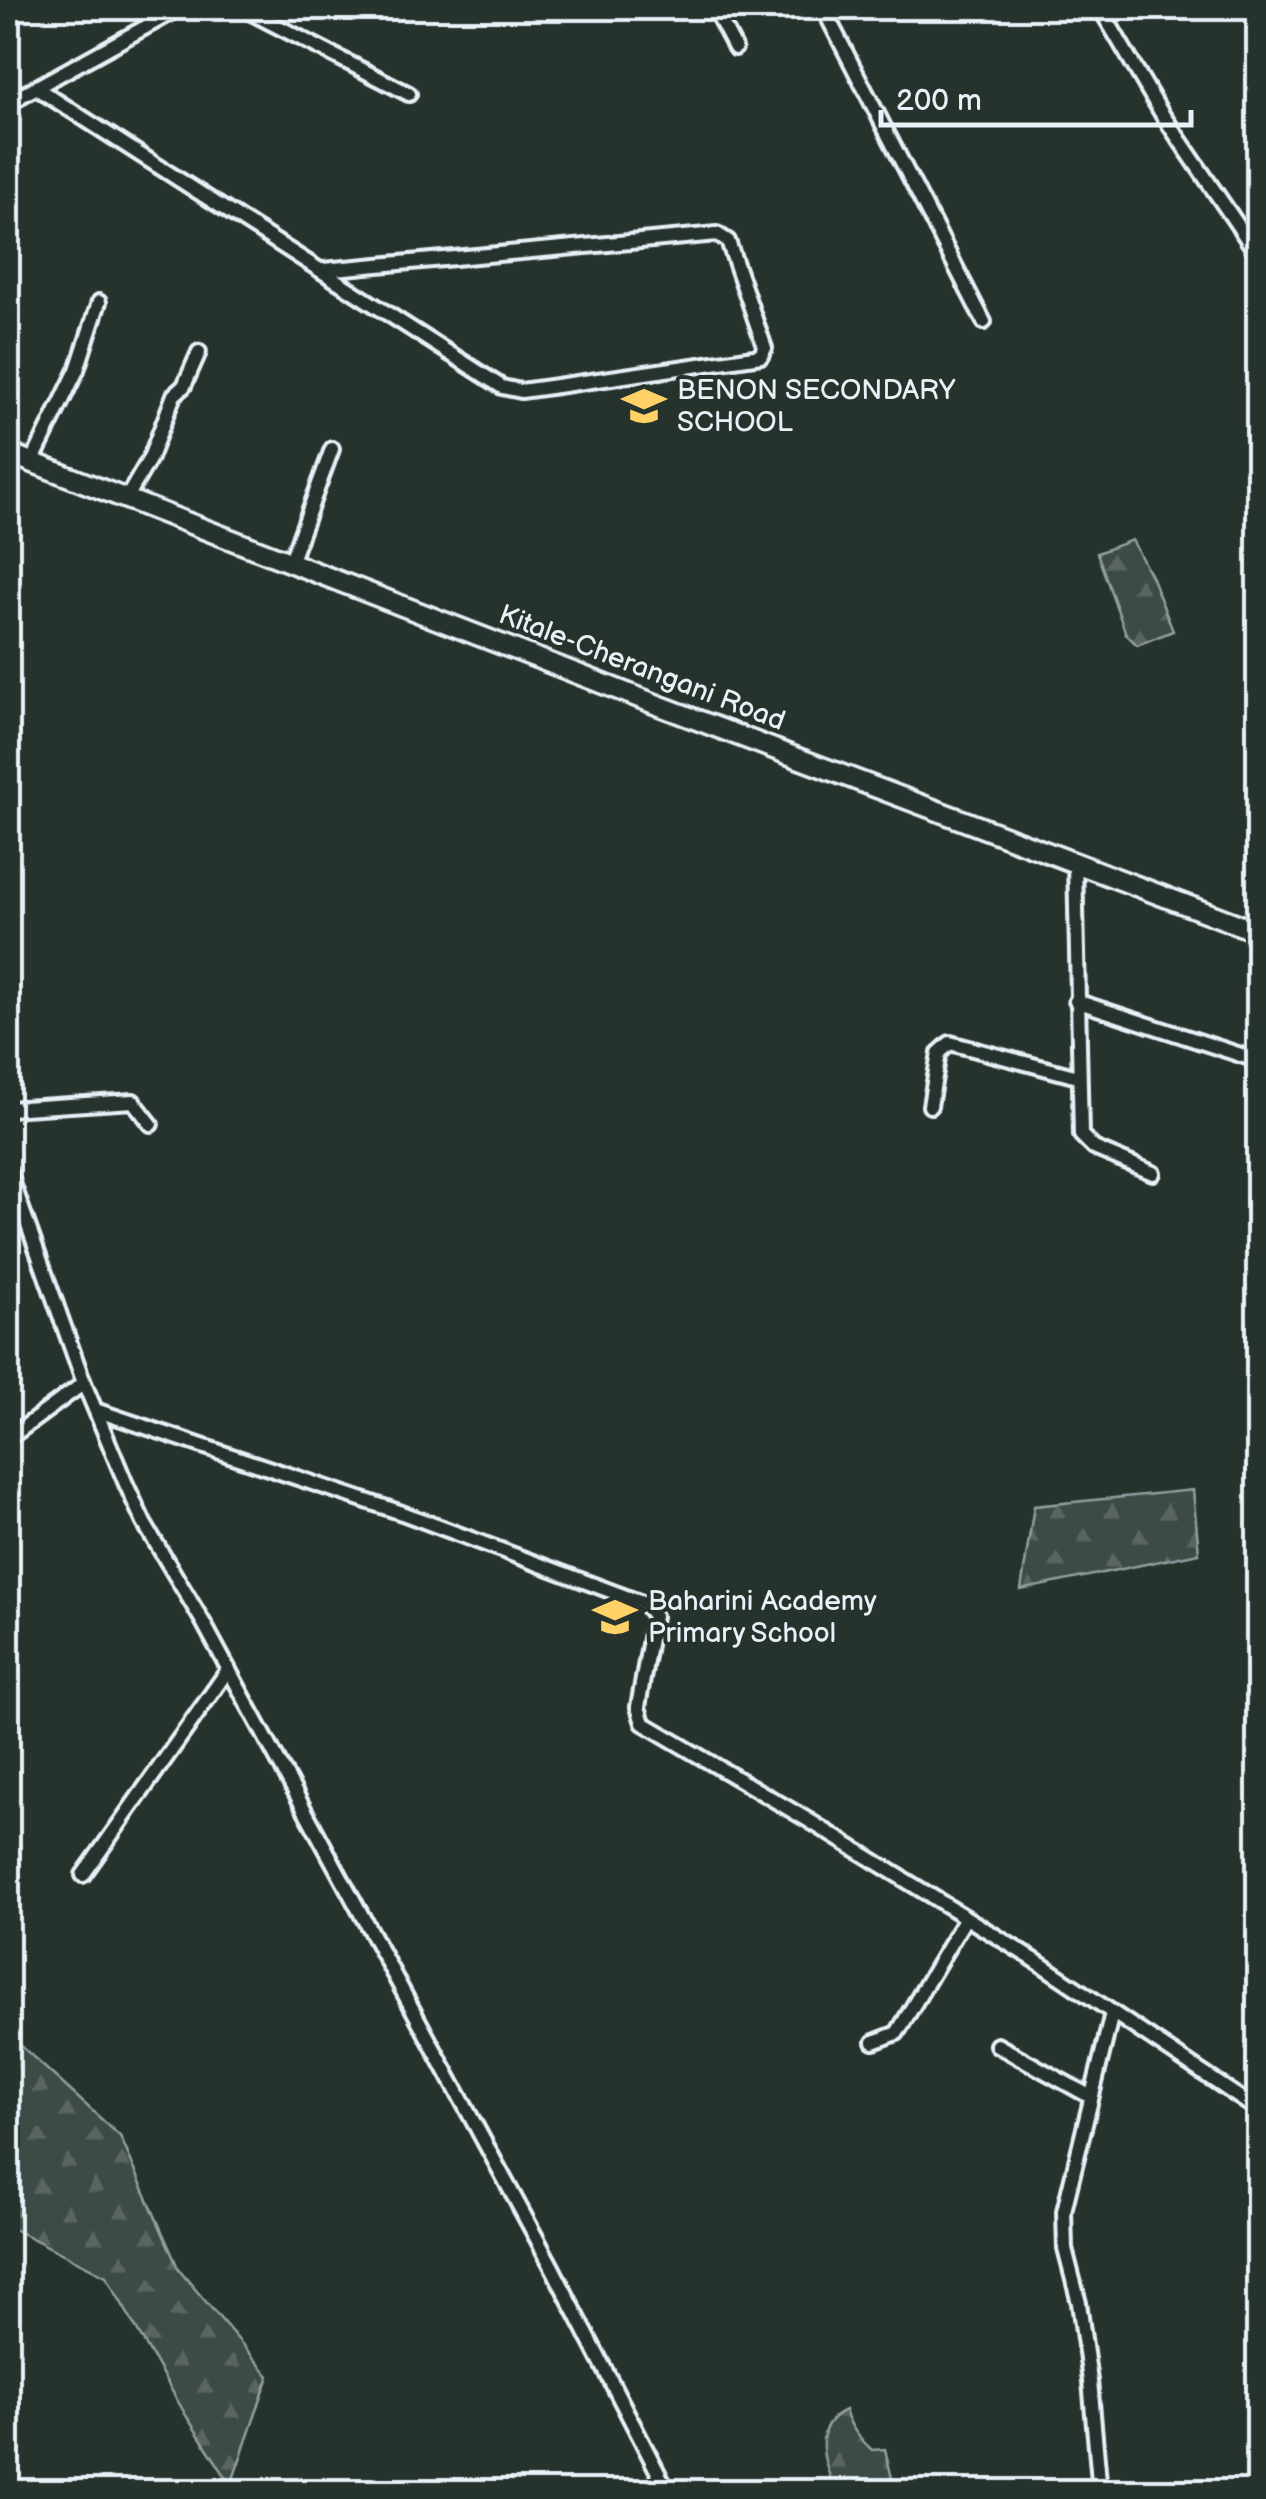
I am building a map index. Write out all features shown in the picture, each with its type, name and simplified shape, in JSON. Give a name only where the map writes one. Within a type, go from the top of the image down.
[{"type":"main road","name":"Kitale-Cherangani Road","points":[[8,453],[1258,932]]},
{"type":"street","points":[[8,79],[13,101],[180,8]]},
{"type":"street","points":[[242,8],[409,94]]},
{"type":"street","points":[[714,8],[734,48]]},
{"type":"street","points":[[823,8],[984,322]]},
{"type":"street","points":[[1100,8],[1162,114],[1258,255]]},
{"type":"street","points":[[38,89],[322,270],[511,390],[761,356],[765,348],[728,241],[717,234],[322,270]]},
{"type":"street","points":[[32,462],[77,370],[99,302]]},
{"type":"street","points":[[126,499],[150,458],[174,395],[184,386],[199,352]]},
{"type":"street","points":[[290,563],[332,449]]},
{"type":"street","points":[[1075,862],[1082,1139],[1153,1173]]},
{"type":"street","points":[[1076,1001],[1256,1060]]},
{"type":"street","points":[[930,1106],[939,1052],[950,1043],[1078,1078]]},
{"type":"street","points":[[8,1110],[126,1100],[137,1103],[151,1124]]},
{"type":"street","points":[[8,1169],[84,1383],[144,1524],[228,1670],[560,2282],[668,2492]]},
{"type":"street","points":[[8,1439],[84,1383]]},
{"type":"street","points":[[98,1411],[402,1513],[646,1604],[654,1616],[638,1707],[643,1723],[1033,1958],[1258,2110]]},
{"type":"street","points":[[83,1875],[228,1670]]},
{"type":"street","points":[[874,2042],[897,2033],[965,1919]]},
{"type":"street","points":[[1100,2492],[1090,2382],[1079,2304],[1066,2249],[1064,2211],[1112,2013]]},
{"type":"street","points":[[997,2045],[1091,2097]]},
{"type":"green space","points":[[1132,540],[1173,631],[1137,645],[1126,634],[1097,553]]},
{"type":"green space","points":[[1193,1490],[1199,1553],[1021,1590],[1034,1506]]},
{"type":"green space","points":[[8,2034],[120,2136],[179,2270],[269,2376],[231,2485],[106,2276],[8,2226]]},
{"type":"green space","points":[[845,2410],[852,2427],[872,2450],[885,2449],[895,2491],[836,2491],[824,2458],[824,2436],[834,2417]]},
{"type":"place","name":"BENON SECONDARY SCHOOL","points":[[644,406]]},
{"type":"place","name":"Baharini Academy Primary School","points":[[615,1617]]}]
